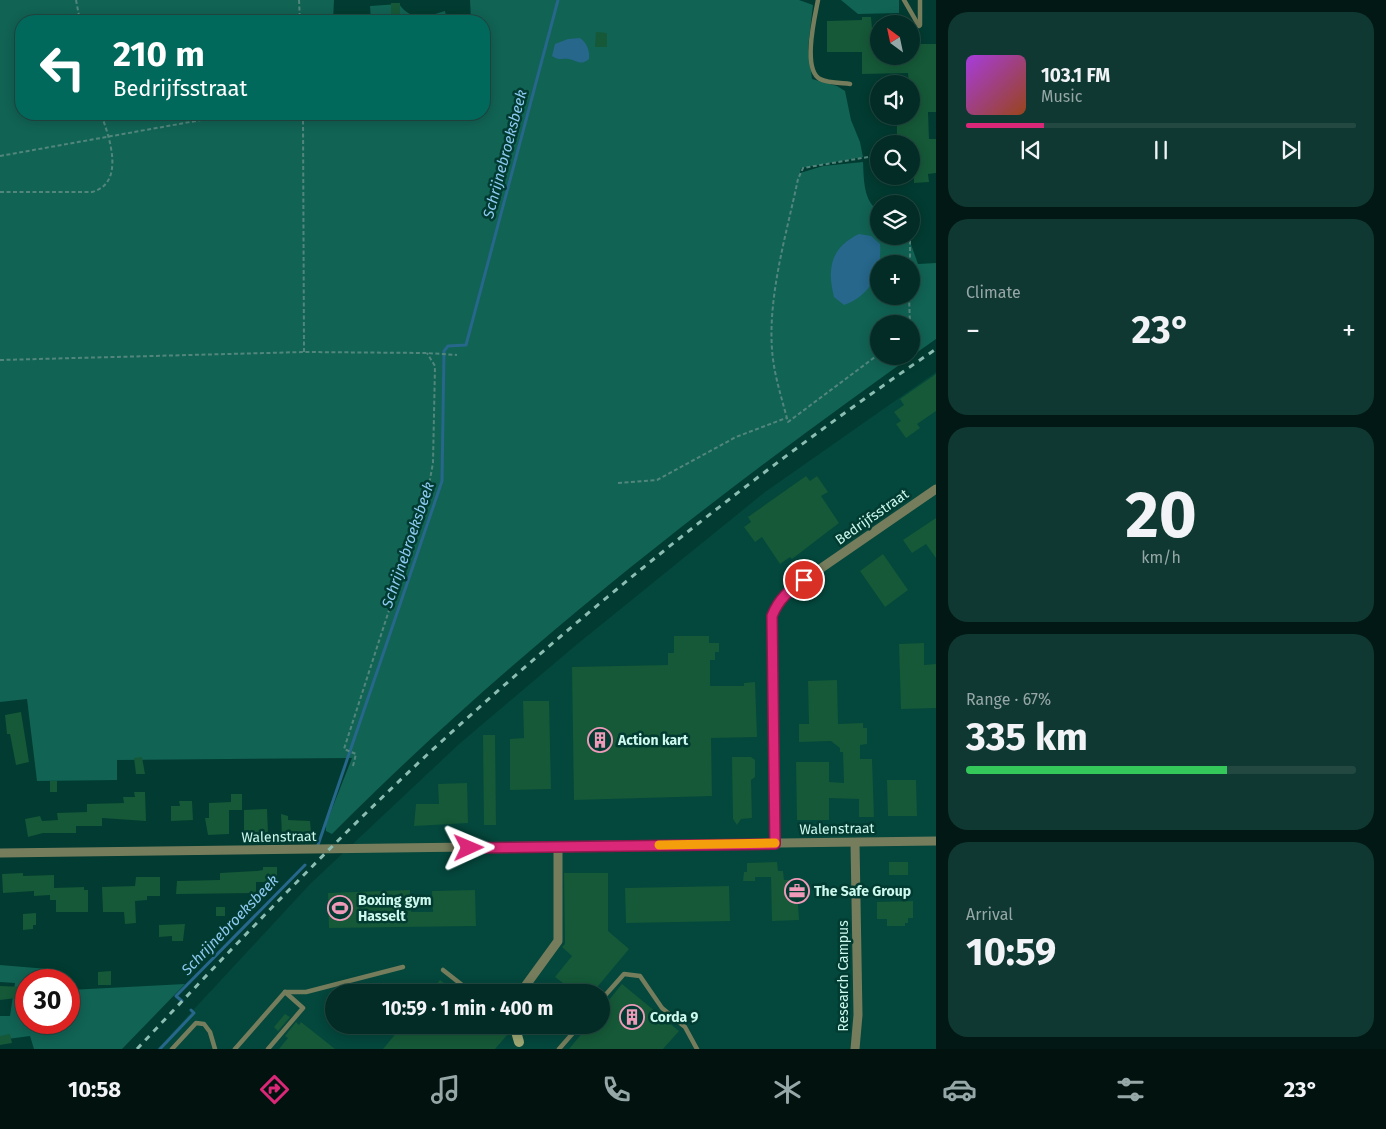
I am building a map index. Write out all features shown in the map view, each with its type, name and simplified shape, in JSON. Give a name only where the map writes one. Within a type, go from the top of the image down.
[{"type":"street","name":"Bedrijfsstraat","points":[[775,844],[772,616],[777,604],[788,591],[936,489]]},
{"type":"street","name":"Walenstraat","points":[[0,853],[936,841]]},
{"type":"street","name":"Research Campus","points":[[855,843],[858,1015],[855,1049]]},
{"type":"street","points":[[527,984],[558,942],[558,847]]},
{"type":"street","points":[[516,1034],[520,1046]]},
{"type":"lane","points":[[818,0],[811,38],[811,59],[814,73],[820,79],[850,84]]},
{"type":"lane","points":[[904,0],[920,26],[920,0]]},
{"type":"lane","points":[[235,1049],[286,992],[306,992],[403,967]]},
{"type":"lane","points":[[443,970],[461,984]]},
{"type":"lane","points":[[610,990],[624,974],[640,976],[662,1008],[686,1026],[697,1049]]},
{"type":"lane","points":[[268,1049],[303,1008],[286,992]]},
{"type":"lane","points":[[172,1049],[196,1023],[204,1024],[210,1032],[215,1049]]},
{"type":"lane","points":[[559,1049],[572,1034]]},
{"type":"path","points":[[76,0],[79,15]]},
{"type":"path","points":[[299,0],[300,15]]},
{"type":"path","points":[[0,192],[92,192],[99,190],[106,184],[110,174],[112,151],[103,120]]},
{"type":"path","points":[[0,156],[201,120]]},
{"type":"path","points":[[303,120],[304,352]]},
{"type":"path","points":[[868,157],[803,168],[798,179],[777,282],[773,328],[774,365],[788,422],[870,361]]},
{"type":"path","points":[[0,360],[304,352],[427,352],[457,355]]},
{"type":"path","points":[[353,766],[356,754],[344,749],[428,490],[433,463],[435,366],[427,352]]},
{"type":"path","points":[[618,483],[657,480],[736,437],[787,418]]},
{"type":"shaded area","points":[[0,0],[334,0],[333,15],[15,15],[15,120],[490,120],[490,15],[471,15],[470,0],[799,0],[813,5],[808,48],[812,79],[837,86],[845,91],[851,120],[860,142],[863,157],[801,168],[800,173],[823,166],[863,162],[865,189],[870,202],[870,245],[911,245],[915,255],[870,255],[870,305],[920,305],[920,264],[936,263],[936,339],[920,350],[920,315],[870,315],[870,365],[900,365],[778,454],[623,573],[474,700],[332,834],[326,831],[326,824],[352,758],[117,760],[117,780],[37,781],[27,699],[0,702]]},
{"type":"shaded area","points":[[841,0],[899,0],[899,13],[858,14]]},
{"type":"shaded area","points":[[399,4],[412,15],[371,15],[370,6]]},
{"type":"shaded area","points":[[445,11],[446,15],[432,15]]},
{"type":"shaded area","points":[[936,372],[936,1049],[157,1049],[310,884],[459,744],[576,645],[765,492]]},
{"type":"shaded area","points":[[0,965],[48,969],[15,969],[15,983],[0,982]]},
{"type":"shaded area","points":[[15,983],[15,1034],[80,1034],[80,989],[185,984],[122,1049],[34,1049],[30,1036],[0,1040],[0,1016],[10,1016]]},
{"type":"water","points":[[580,38],[586,45],[589,53],[589,59],[586,61],[579,62],[552,56],[555,44],[568,39]]},
{"type":"water","points":[[859,234],[870,236],[870,245],[880,245],[880,254],[870,255],[870,285],[868,288],[854,301],[844,305],[834,297],[831,268],[836,253],[849,240]]},
{"type":"building","points":[[391,3],[400,3],[400,15],[391,15]]},
{"type":"building","points":[[862,17],[870,17],[870,65],[920,65],[920,44],[936,44],[936,112],[928,112],[929,139],[936,139],[936,173],[928,174],[929,182],[920,183],[920,135],[897,135],[896,125],[920,125],[920,75],[908,75],[908,73],[862,74],[862,52],[827,52],[827,21],[862,20]]},
{"type":"building","points":[[596,32],[607,33],[607,47],[595,47]]},
{"type":"building","points":[[936,374],[936,411],[917,424],[920,428],[906,438],[896,424],[901,421],[894,412],[904,405],[900,399]]},
{"type":"building","points":[[806,476],[810,481],[817,476],[828,492],[821,496],[839,523],[792,559],[790,557],[780,564],[762,537],[755,542],[744,527],[751,522],[748,517]]},
{"type":"building","points":[[936,518],[936,558],[926,544],[912,553],[903,540]]},
{"type":"building","points":[[883,554],[908,590],[885,607],[860,571]]},
{"type":"building","points":[[674,636],[709,636],[709,643],[719,643],[719,652],[715,652],[715,660],[710,660],[710,686],[744,686],[744,683],[755,682],[757,737],[711,738],[712,796],[574,800],[572,667],[668,665],[668,653],[674,653]]},
{"type":"building","points":[[924,643],[924,665],[936,664],[936,708],[901,709],[899,644]]},
{"type":"building","points":[[837,680],[838,724],[863,723],[863,728],[867,728],[867,744],[860,745],[860,759],[872,759],[874,817],[859,817],[859,799],[829,798],[829,820],[797,820],[796,762],[829,762],[829,782],[844,783],[843,752],[840,752],[840,748],[831,741],[799,742],[799,724],[809,724],[808,681]]},
{"type":"building","points":[[523,701],[549,701],[551,789],[510,790],[510,739],[524,738]]},
{"type":"building","points":[[21,712],[29,762],[16,765],[10,734],[7,734],[5,715]]},
{"type":"building","points":[[483,735],[495,735],[496,825],[484,825]]},
{"type":"building","points":[[142,757],[145,774],[136,774],[134,758]]},
{"type":"building","points":[[732,757],[751,757],[755,760],[755,777],[751,780],[752,818],[741,819],[737,825],[733,819]]},
{"type":"building","points":[[887,780],[916,780],[917,816],[888,816]]},
{"type":"building","points":[[50,781],[57,781],[57,792],[50,792]]},
{"type":"building","points":[[467,783],[468,823],[414,826],[416,804],[439,804],[438,784]]},
{"type":"building","points":[[134,792],[145,792],[146,821],[102,818],[102,826],[76,826],[76,833],[43,833],[28,837],[25,819],[40,816],[42,821],[58,820],[57,813],[87,812],[87,804],[124,803],[123,797],[135,797]]},
{"type":"building","points":[[231,794],[242,794],[242,810],[229,810],[229,834],[208,835],[205,818],[209,818],[209,803],[231,802]]},
{"type":"building","points":[[179,801],[192,801],[193,820],[171,821],[171,806],[180,806]]},
{"type":"building","points":[[267,809],[268,834],[244,834],[244,810]]},
{"type":"building","points":[[281,814],[288,816],[288,820],[310,821],[311,832],[288,833],[289,837],[282,838]]},
{"type":"building","points":[[777,862],[778,871],[783,871],[784,880],[795,880],[795,884],[798,884],[801,902],[798,904],[799,920],[772,921],[771,877],[755,877],[755,881],[743,881],[744,872],[747,872],[747,863]]},
{"type":"building","points":[[889,862],[908,862],[908,875],[889,875]]},
{"type":"building","points":[[263,867],[277,867],[277,877],[272,877],[272,882],[256,882],[256,893],[176,894],[177,881],[220,880],[220,873],[257,871],[263,870]]},
{"type":"building","points":[[23,873],[23,876],[54,875],[54,888],[84,887],[84,890],[88,890],[88,912],[56,912],[56,900],[50,900],[50,895],[34,896],[34,891],[3,893],[2,874]]},
{"type":"building","points":[[564,873],[608,873],[608,931],[629,949],[600,984],[564,984],[555,977],[572,956],[562,947],[565,944]]},
{"type":"building","points":[[136,877],[160,877],[160,896],[147,896],[147,900],[135,901],[136,923],[125,924],[124,912],[103,912],[102,887],[135,886]]},
{"type":"building","points":[[729,886],[730,921],[626,923],[625,888]]},
{"type":"building","points":[[410,890],[411,912],[433,912],[432,891],[475,890],[476,926],[329,928],[328,893]]},
{"type":"building","points":[[913,901],[913,918],[908,918],[908,923],[905,923],[905,926],[887,926],[887,919],[877,919],[877,902]]},
{"type":"building","points":[[216,907],[225,907],[225,916],[216,916]]},
{"type":"building","points":[[36,913],[36,925],[33,925],[33,929],[23,930],[23,914]]},
{"type":"building","points":[[185,924],[183,941],[172,941],[172,936],[159,937],[159,925]]},
{"type":"building","points":[[111,971],[111,985],[98,985],[98,972]]},
{"type":"building","points":[[440,980],[445,984],[437,984]]},
{"type":"building","name":"Corda 9","points":[[622,984],[679,1031],[663,1049],[569,1049],[582,1034],[610,1034],[610,999]]},
{"type":"building","points":[[0,986],[15,987],[15,998],[0,1000]]},
{"type":"building","points":[[285,1014],[290,1017],[278,1031],[274,1027]]},
{"type":"building","points":[[296,1022],[299,1025],[301,1022],[335,1049],[279,1049],[288,1038],[285,1036]]},
{"type":"building","points":[[10,1034],[12,1043],[0,1045],[0,1036]]},
{"type":"building","points":[[396,1034],[507,1035],[495,1049],[383,1049]]},
{"type":"waterway","name":"Schrijnebroeksbeek","points":[[318,845],[442,481],[444,351],[448,346],[466,345],[558,0]]},
{"type":"waterway","name":"Schrijnebroeksbeek","points":[[182,1001],[176,996],[305,865]]},
{"type":"waterway","name":"Schrijnebroeksbeek","points":[[160,1049],[194,1013],[191,1010]]},
{"type":"railway","points":[[137,1049],[318,861],[392,788],[490,698],[613,592],[739,492],[869,395],[936,349]]},
{"type":"slow traffic","points":[[659,845],[775,843]]},
{"type":"place","name":"Action kart","points":[[600,740]]},
{"type":"place","name":"The Safe Group","points":[[797,891]]},
{"type":"place","name":"Boxing gym Hasselt","points":[[340,908]]},
{"type":"place","name":"Corda 9","points":[[632,1017]]},
{"type":"route","points":[[469,848],[775,844],[772,616],[777,604],[788,591],[804,580]]}]
